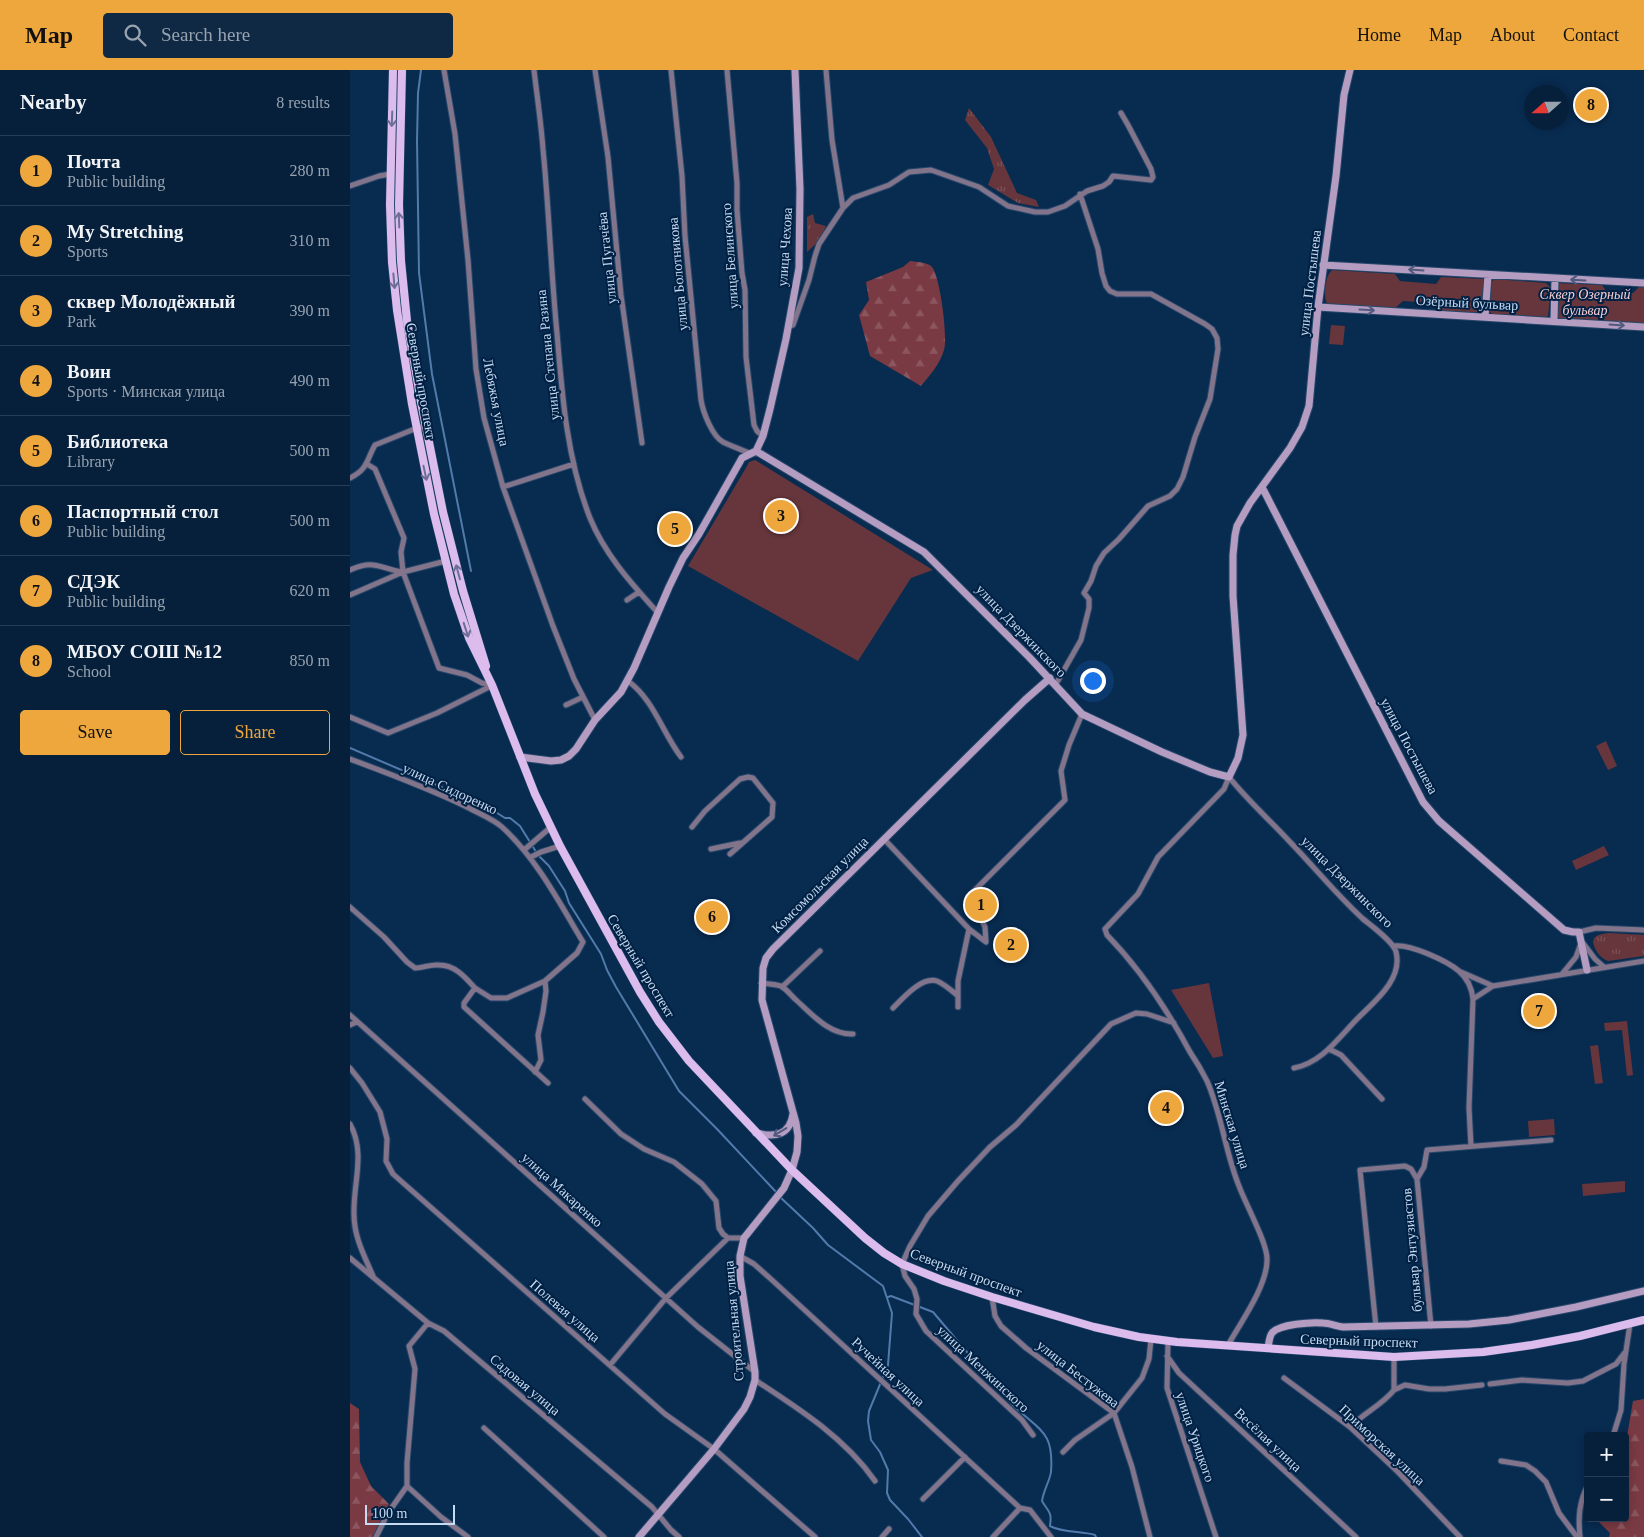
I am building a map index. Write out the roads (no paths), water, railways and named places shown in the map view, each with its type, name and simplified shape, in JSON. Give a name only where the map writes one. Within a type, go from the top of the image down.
[{"type":"main road","name":"Северный проспект","points":[[393,70],[390,174],[392,262],[398,322],[430,494],[446,561],[468,638],[492,686],[520,757],[560,846],[640,992],[659,1022],[690,1061],[792,1170],[865,1238],[902,1264],[944,1281],[992,1297],[1094,1327],[1168,1342],[1394,1357],[1483,1352],[1580,1336],[1644,1320]]},
{"type":"main road","name":"Северный проспект","points":[[402,70],[399,205],[401,261],[407,320],[425,426],[453,554],[492,686]]},
{"type":"main road","points":[[398,322],[407,320]]},
{"type":"street","name":"Лебяжья улица","points":[[444,70],[454,134],[468,260],[476,368],[484,418],[503,487],[557,634],[574,679],[595,720]]},
{"type":"street","name":"улица Степана Разина","points":[[534,70],[543,148],[560,375],[574,464],[590,519],[604,547],[625,576],[658,613]]},
{"type":"street","name":"улица Пугачёва","points":[[595,70],[608,157],[621,294],[642,443]]},
{"type":"street","name":"улица Болотникова","points":[[671,70],[682,176],[685,236],[700,400],[707,421],[721,441],[752,452]]},
{"type":"street","name":"улица Белинского","points":[[727,70],[745,290],[746,357],[754,425],[763,436]]},
{"type":"street","name":"улица Чехова","points":[[520,757],[561,760],[568,756],[576,749],[595,720],[621,692],[684,558],[742,458],[752,452],[763,436],[788,327],[799,268],[800,189],[795,70]]},
{"type":"street","points":[[826,70],[832,140],[843,208]]},
{"type":"street","name":"улица Постышева","points":[[1229,778],[1238,758],[1243,735],[1234,604],[1233,544],[1237,526],[1242,516],[1290,448],[1306,417],[1312,390],[1318,307],[1336,176],[1344,95],[1350,70]]},
{"type":"street","points":[[788,327],[792,325],[803,299],[819,244],[843,208],[853,198],[889,185],[909,172],[931,170],[978,187],[1008,206],[1035,212],[1048,212],[1065,206],[1086,190],[1104,186],[1113,176],[1151,180],[1152,169],[1121,113]]},
{"type":"street","points":[[350,186],[390,174]]},
{"type":"street","points":[[1056,684],[1081,640],[1089,608],[1089,600],[1084,593],[1091,581],[1096,566],[1104,553],[1148,506],[1170,496],[1177,489],[1183,477],[1195,437],[1210,399],[1218,349],[1217,338],[1212,329],[1151,294],[1117,294],[1110,291],[1106,286],[1098,249],[1080,194]]},
{"type":"street","points":[[1324,265],[1644,283]]},
{"type":"street","points":[[1485,317],[1488,275]]},
{"type":"street","points":[[1554,321],[1555,278]]},
{"type":"street","name":"Озёрный бульвар","points":[[1318,307],[1644,327]]},
{"type":"street","points":[[350,478],[360,473],[367,464],[375,445],[425,426]]},
{"type":"street","name":"улица Дзержинского","points":[[752,452],[924,552],[1056,684],[1082,714],[1162,752],[1229,778],[1356,913],[1394,947]]},
{"type":"street","points":[[367,464],[375,469],[404,538],[401,552],[403,572],[439,668],[467,675],[492,686]]},
{"type":"street","points":[[503,487],[574,464]]},
{"type":"street","name":"улица Постышева","points":[[1262,487],[1426,806],[1439,821],[1564,930],[1573,932],[1596,928],[1644,930]]},
{"type":"street","points":[[350,595],[403,572],[446,561]]},
{"type":"street","points":[[350,570],[361,565],[373,563],[390,570],[403,572]]},
{"type":"street","points":[[628,600],[639,592]]},
{"type":"street","name":"Комсомольская улица","points":[[792,1170],[797,1152],[798,1136],[793,1111],[762,1000],[763,968],[766,958],[773,948],[1019,706],[1050,678]]},
{"type":"street","points":[[628,680],[648,700],[671,744],[681,757]]},
{"type":"street","points":[[350,717],[388,733],[492,686]]},
{"type":"street","points":[[566,705],[583,697]]},
{"type":"street","points":[[969,902],[968,897],[1065,800],[1061,771],[1082,714]]},
{"type":"street","name":"улица Сидоренко","points":[[350,759],[456,802],[494,821],[532,856],[583,942],[577,952],[545,981]]},
{"type":"street","points":[[692,827],[705,811],[740,779],[753,778],[774,803],[772,817],[730,854]]},
{"type":"street","name":"Минская улица","points":[[1228,1345],[1261,1288],[1268,1261],[1267,1255],[1232,1167],[1220,1119],[1207,1082],[1174,1023],[1137,971],[1107,935],[1105,929],[1138,894],[1158,857],[1224,789],[1229,778]]},
{"type":"street","points":[[524,850],[551,827]]},
{"type":"street","points":[[884,839],[969,929],[986,942],[985,927],[979,914]]},
{"type":"street","points":[[711,849],[743,842]]},
{"type":"street","points":[[532,856],[560,846]]},
{"type":"street","points":[[350,908],[384,937],[415,968],[438,964],[450,966],[458,971],[475,988],[491,998],[507,998],[545,981],[544,1005],[538,1035],[541,1060],[535,1072]]},
{"type":"street","points":[[958,1007],[958,981],[969,929]]},
{"type":"street","points":[[1579,932],[1587,970]]},
{"type":"street","points":[[1581,940],[1587,950],[1604,967]]},
{"type":"street","points":[[1562,974],[1576,957],[1581,940]]},
{"type":"street","points":[[1294,1068],[1305,1066],[1329,1049],[1381,996],[1390,984],[1395,972],[1397,954],[1394,947],[1400,945],[1421,951],[1493,986]]},
{"type":"street","points":[[782,987],[820,951]]},
{"type":"street","points":[[1473,999],[1493,986],[1644,961]]},
{"type":"street","points":[[1460,971],[1472,990],[1473,999],[1469,1108],[1471,1146]]},
{"type":"street","points":[[893,1008],[914,987],[932,980],[939,982],[957,995]]},
{"type":"street","points":[[762,984],[782,987],[826,1026],[845,1034],[854,1034]]},
{"type":"street","points":[[475,988],[464,1003],[464,1007],[548,1083]]},
{"type":"street","points":[[902,1264],[910,1246],[928,1216],[951,1189],[990,1147],[1016,1125],[1110,1024],[1136,1013],[1146,1014],[1174,1023]]},
{"type":"street","name":"улица Макаренко","points":[[350,1015],[698,1327],[755,1372]]},
{"type":"street","points":[[350,1025],[357,1022]]},
{"type":"street","points":[[1329,1049],[1341,1056],[1382,1100]]},
{"type":"street","name":"Полевая улица","points":[[350,1068],[380,1112],[387,1140],[386,1161],[393,1174],[665,1414],[714,1449],[815,1537]]},
{"type":"street","points":[[585,1100],[621,1134],[644,1149],[674,1162],[702,1184],[716,1201],[719,1228],[723,1234],[728,1238],[744,1238]]},
{"type":"street","points":[[756,1133],[769,1136],[781,1133],[792,1122],[793,1111]]},
{"type":"street","points":[[350,1124],[357,1143],[359,1156],[354,1225],[358,1242],[374,1278]]},
{"type":"street","name":"бульвар Энтузиастов","points":[[1431,1326],[1417,1180],[1424,1167],[1427,1150],[1551,1140]]},
{"type":"street","points":[[1376,1327],[1360,1170],[1405,1166],[1411,1169],[1417,1180]]},
{"type":"street","name":"Строительная улица","points":[[639,1537],[714,1449],[744,1409],[750,1397],[755,1380],[755,1372],[740,1276],[740,1256],[744,1238],[784,1188],[792,1170]]},
{"type":"street","points":[[610,1366],[666,1298],[728,1238]]},
{"type":"street","name":"Ручейная улица","points":[[740,1256],[754,1264],[1020,1508]]},
{"type":"street","name":"Садовая улица","points":[[350,1258],[428,1323],[444,1332],[659,1514],[679,1537]]},
{"type":"street","name":"улица Менжинского","points":[[902,1264],[905,1276],[914,1290],[917,1306],[916,1314],[926,1331],[1022,1420],[1033,1434]]},
{"type":"street","points":[[1268,1348],[1272,1332],[1290,1325],[1322,1323],[1343,1327],[1376,1327],[1469,1324],[1516,1319],[1576,1308],[1644,1291]]},
{"type":"street","name":"улица Бестужева","points":[[992,1297],[996,1316],[1001,1326],[1026,1348],[1114,1413],[1132,1467],[1150,1537]]},
{"type":"street","points":[[376,1537],[388,1513],[407,1486],[407,1463],[415,1369],[409,1346],[428,1323]]},
{"type":"street","points":[[1614,1432],[1620,1410],[1630,1324]]},
{"type":"street","points":[[1063,1452],[1075,1440],[1114,1413],[1142,1378],[1149,1359],[1151,1339]]},
{"type":"street","name":"улица Урицкого","points":[[1168,1342],[1166,1388],[1216,1537]]},
{"type":"street","points":[[1490,1384],[1522,1380],[1568,1383],[1583,1381],[1616,1364],[1626,1351]]},
{"type":"street","name":"Весёлая улица","points":[[1167,1356],[1180,1373],[1356,1537]]},
{"type":"street","points":[[1394,1357],[1394,1390]]},
{"type":"street","name":"Приморская улица","points":[[1284,1378],[1350,1427],[1398,1472],[1459,1536]]},
{"type":"street","points":[[755,1380],[828,1431],[865,1467],[875,1481]]},
{"type":"street","points":[[1350,1427],[1362,1415],[1385,1400],[1394,1390],[1405,1385],[1429,1389],[1445,1389],[1482,1385]]},
{"type":"street","points":[[484,1428],[604,1537]]},
{"type":"street","points":[[923,1499],[965,1457]]},
{"type":"street","points":[[1500,1461],[1526,1465],[1535,1471],[1546,1482],[1559,1513],[1578,1537]]},
{"type":"street","points":[[407,1486],[468,1537]]},
{"type":"street","points":[[1578,1537],[1579,1507],[1584,1495]]},
{"type":"street","points":[[993,1537],[1020,1508],[1030,1510],[1051,1537]]},
{"type":"street","points":[[882,1537],[889,1529]]},
{"type":"waterway","points":[[421,70],[418,93],[417,141],[419,273],[432,374],[471,571]]},
{"type":"waterway","points":[[350,748],[478,801],[505,818],[510,818],[520,826],[538,855],[549,866],[565,891],[569,903],[601,954],[616,987],[679,1091],[777,1193]]},
{"type":"waterway","points":[[780,1197],[828,1245],[883,1286],[892,1313],[888,1365],[869,1411],[868,1421],[871,1440],[880,1452],[888,1470],[887,1493],[890,1500],[922,1537]]},
{"type":"waterway","points":[[888,1297],[891,1296],[933,1312],[981,1370],[998,1384],[1007,1399],[1038,1427],[1050,1448],[1051,1472],[1042,1501],[1050,1515],[1050,1526],[1061,1530],[1095,1535],[1096,1537]]},
{"type":"place","name":"МБОУ СОШ №12","points":[[1591,105]]},
{"type":"place","name":"сквер Молодёжный","points":[[781,516]]},
{"type":"place","name":"Библиотека","points":[[675,529]]},
{"type":"place","name":"Почта","points":[[981,905]]},
{"type":"place","name":"Паспортный стол","points":[[712,917]]},
{"type":"place","name":"My Stretching","points":[[1011,945]]},
{"type":"place","name":"СДЭК","points":[[1539,1011]]},
{"type":"place","name":"Воин","points":[[1166,1108]]},
{"type":"park label","name":"Сквер Озерный бульвар","points":[[1585,302]]}]
